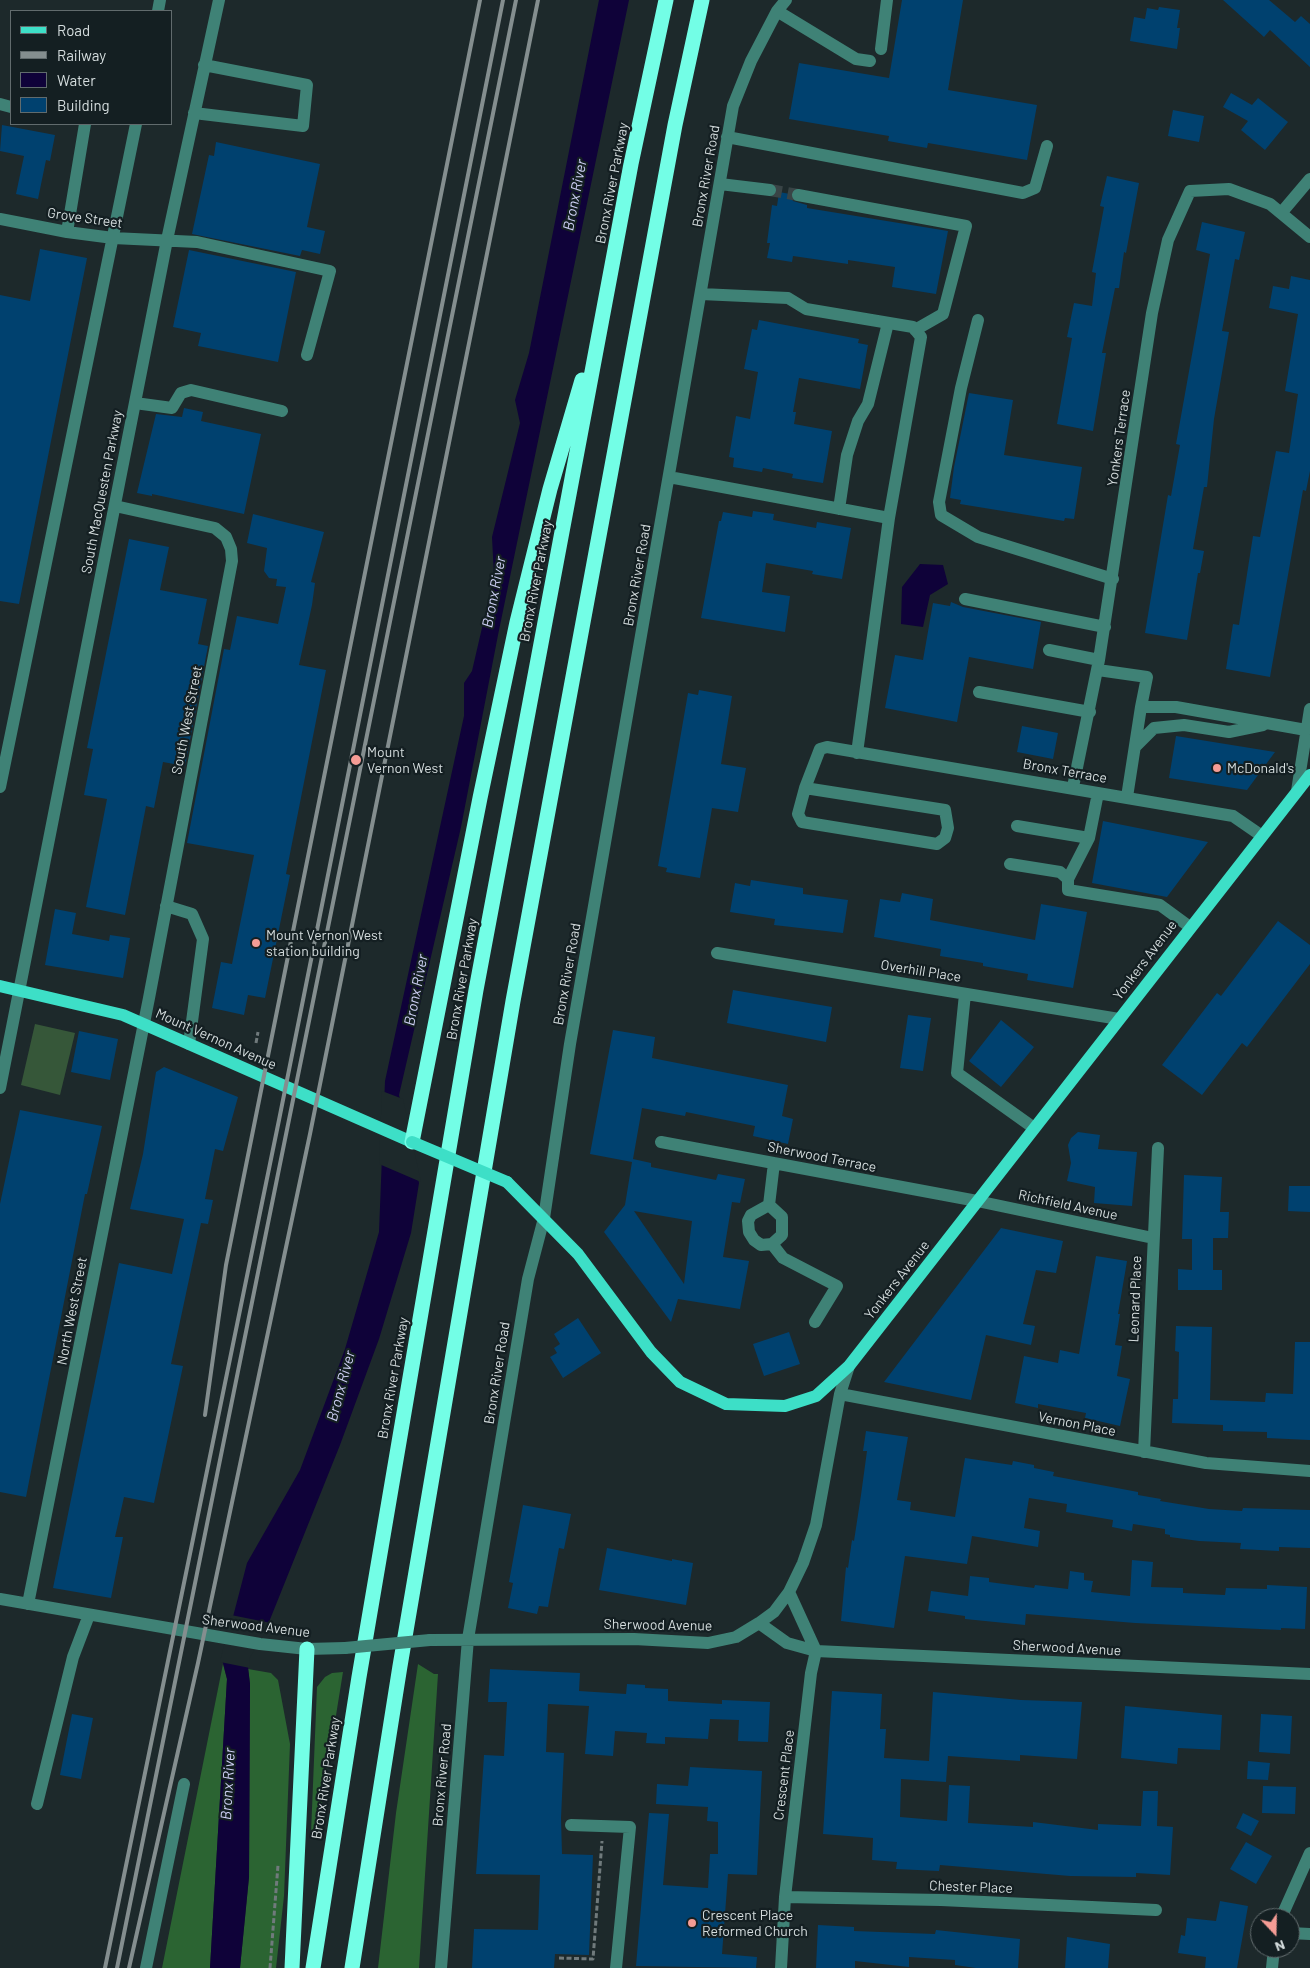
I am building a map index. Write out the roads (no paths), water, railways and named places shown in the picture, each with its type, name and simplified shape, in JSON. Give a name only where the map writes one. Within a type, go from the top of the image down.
[{"type":"highway","name":"Bronx River Parkway","points":[[313,1968],[359,1677],[476,990],[644,97],[666,0]]},
{"type":"highway","points":[[352,1968],[398,1675],[513,1001],[673,134],[702,0]]},
{"type":"highway","points":[[412,1142],[517,622],[537,538],[606,300]]},
{"type":"highway","points":[[292,1968],[307,1649]]},
{"type":"main road","name":"Yonkers Avenue","points":[[412,1142],[507,1182],[578,1254],[651,1352],[680,1382],[726,1404],[785,1406],[816,1396],[849,1366],[1310,775]]},
{"type":"main road","name":"Mount Vernon Avenue","points":[[0,986],[123,1015],[412,1142]]},
{"type":"street","name":"South MacQuesten Parkway","points":[[0,1088],[167,240],[219,0]]},
{"type":"street","name":"Bronx River Road","points":[[441,1968],[468,1638],[528,1278],[544,1218],[570,1044],[727,137],[733,106],[751,61],[777,11],[786,0]]},
{"type":"street","points":[[881,49],[887,0]]},
{"type":"street","points":[[777,11],[856,59],[870,60]]},
{"type":"street","points":[[194,113],[303,126],[307,85],[204,65]]},
{"type":"street","points":[[67,232],[85,125]]},
{"type":"street","points":[[0,788],[136,125]]},
{"type":"street","points":[[727,137],[1023,193],[1035,188],[1047,146]]},
{"type":"street","points":[[1310,179],[1282,212],[1310,237]]},
{"type":"street","points":[[720,184],[770,190]]},
{"type":"street","name":"Yonkers Terrace","points":[[1073,787],[1090,712],[1105,627],[1152,313],[1168,240],[1190,191],[1229,189],[1270,204],[1282,212]]},
{"type":"street","points":[[798,194],[966,226],[943,314],[915,330]]},
{"type":"street","name":"Grove Street","points":[[0,219],[67,232],[113,238],[197,242],[330,272],[307,355]]},
{"type":"street","points":[[701,294],[788,298],[806,309],[913,327],[920,337],[889,518],[857,753]]},
{"type":"street","points":[[978,320],[961,388],[939,502],[941,516],[978,537],[1113,579]]},
{"type":"street","points":[[840,509],[848,455],[858,421],[868,404],[888,323]]},
{"type":"street","points":[[135,403],[172,408],[181,393],[190,390],[282,411]]},
{"type":"street","points":[[669,477],[889,518]]},
{"type":"street","name":"South West Street","points":[[115,506],[215,528],[226,536],[231,549],[232,561],[144,1024]]},
{"type":"street","points":[[964,599],[1105,627]]},
{"type":"street","points":[[1049,650],[1147,677],[1126,797]]},
{"type":"street","points":[[979,692],[1090,712]]},
{"type":"street","points":[[1141,708],[1176,707],[1306,730]]},
{"type":"street","points":[[1297,791],[1310,708]]},
{"type":"street","points":[[1135,747],[1154,728],[1184,725],[1229,732],[1269,723]]},
{"type":"street","name":"Bronx Terrace","points":[[805,788],[820,749],[827,747],[1073,787],[1233,816],[1262,836]]},
{"type":"street","points":[[805,788],[945,810],[948,828],[945,838],[937,844],[802,822],[798,814],[805,788]]},
{"type":"street","points":[[1098,793],[1088,838],[1068,879],[1068,890],[1160,905],[1190,927]]},
{"type":"street","points":[[1017,826],[1088,838]]},
{"type":"street","points":[[1010,864],[1060,872],[1068,879]]},
{"type":"street","points":[[166,906],[192,914],[203,939],[189,1044]]},
{"type":"street","name":"Overhill Place","points":[[717,953],[1120,1019]]},
{"type":"street","points":[[965,994],[957,1074],[1034,1128]]},
{"type":"street","name":"North West Street","points":[[28,1604],[144,1024]]},
{"type":"street","name":"Sherwood Terrace","points":[[661,1142],[977,1201]]},
{"type":"street","name":"Leonard Place","points":[[1144,1452],[1158,1148]]},
{"type":"street","points":[[769,1205],[774,1163]]},
{"type":"street","name":"Richfield Avenue","points":[[977,1201],[1153,1238]]},
{"type":"street","points":[[769,1205],[782,1217],[782,1236],[772,1244],[761,1245],[754,1240],[749,1232],[748,1222],[752,1215],[769,1205]]},
{"type":"street","points":[[772,1244],[783,1258],[837,1286],[815,1322]]},
{"type":"street","points":[[759,1623],[774,1612],[789,1592],[803,1563],[816,1525],[840,1394],[849,1366]]},
{"type":"street","name":"Vernon Place","points":[[840,1394],[1206,1463],[1310,1471]]},
{"type":"street","points":[[789,1592],[816,1651]]},
{"type":"street","name":"Sherwood Avenue","points":[[0,1599],[271,1646],[307,1649],[345,1648],[468,1638],[634,1639],[708,1643],[736,1637],[759,1623],[787,1643],[816,1651],[1310,1674]]},
{"type":"street","points":[[37,1804],[73,1657],[89,1615]]},
{"type":"street","name":"Crescent Place","points":[[781,1968],[785,1897],[811,1673],[816,1651]]},
{"type":"street","points":[[146,1968],[184,1784]]},
{"type":"street","points":[[571,1825],[630,1827],[616,1968]]},
{"type":"street","points":[[1285,1908],[1310,1853]]},
{"type":"street","name":"Chester Place","points":[[785,1897],[941,1900],[1156,1910]]},
{"type":"water","name":"Bronx River","points":[[599,0],[629,0],[498,635],[461,827],[399,1095],[419,1183],[411,1233],[379,1339],[340,1445],[269,1622],[247,1658],[250,1684],[249,1877],[240,1968],[210,1968],[227,1679],[222,1659],[247,1563],[300,1470],[345,1349],[379,1232],[385,1081],[464,716],[464,683],[472,671],[494,576],[492,537],[520,423],[515,400],[529,353]]},
{"type":"water","points":[[920,564],[943,565],[948,584],[930,595],[923,627],[901,624],[902,587]]},
{"type":"tunnel","points":[[770,190],[798,195]]},
{"type":"railway","points":[[205,1415],[226,1265],[480,0]]},
{"type":"railway","points":[[105,1968],[279,1120],[503,0]]},
{"type":"railway","points":[[117,1968],[516,0]]},
{"type":"railway","points":[[129,1968],[198,1663],[310,1134],[538,0]]},
{"type":"place","name":"Mount Vernon West","points":[[356,760]]},
{"type":"place","name":"McDonald's","points":[[1217,768]]},
{"type":"place","name":"Mount Vernon West station building","points":[[256,943]]},
{"type":"place","name":"Crescent Place Reformed Church","points":[[692,1923]]}]
